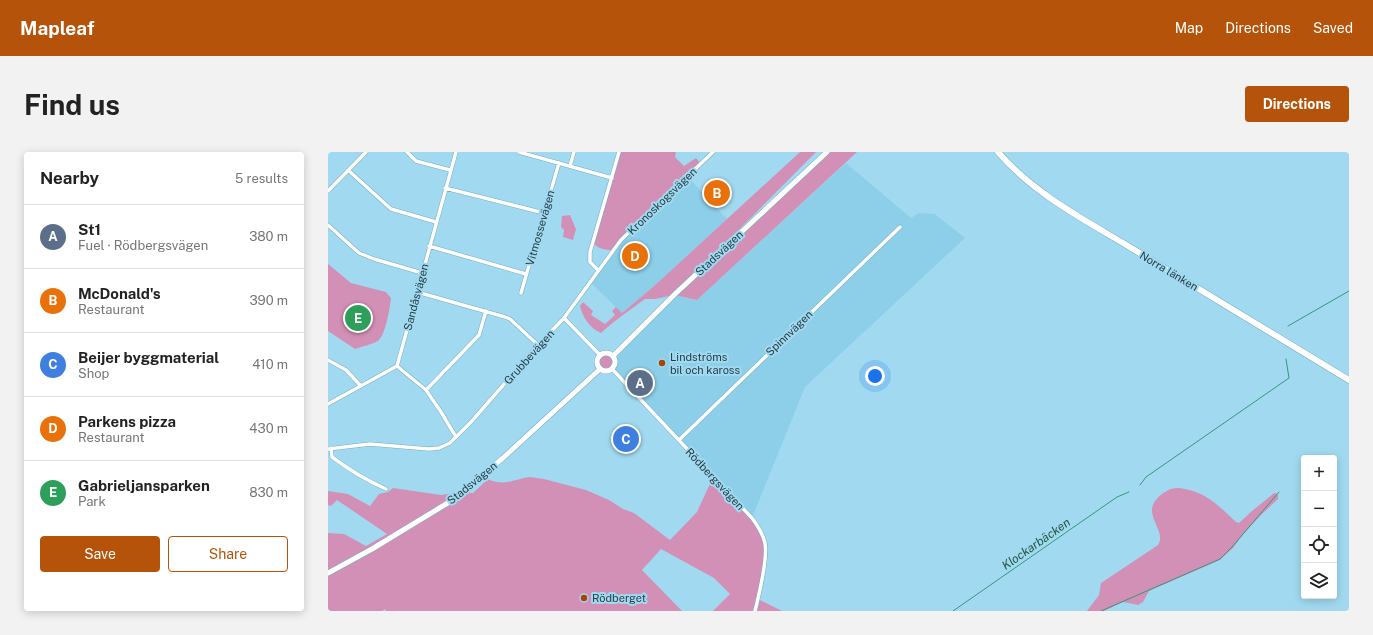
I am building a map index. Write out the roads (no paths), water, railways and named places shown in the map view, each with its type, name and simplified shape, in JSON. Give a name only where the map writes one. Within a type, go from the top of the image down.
[{"type":"highway","name":"Norra länken","points":[[998,152],[1014,168],[1046,195],[1156,264],[1349,380]]},
{"type":"main road","name":"Stadsvägen","points":[[613,356],[674,295],[827,152]]},
{"type":"main road","points":[[608,353],[613,356],[615,362],[612,369],[604,371],[600,369],[597,362],[600,355],[608,353]]},
{"type":"main road","name":"Stadsvägen","points":[[328,573],[372,549],[451,501],[503,458],[600,369]]},
{"type":"street","points":[[328,191],[366,152]]},
{"type":"street","points":[[407,152],[416,161],[450,170]]},
{"type":"street","name":"Sandåsvägen","points":[[397,366],[456,152]]},
{"type":"street","points":[[519,152],[612,178]]},
{"type":"street","points":[[570,166],[574,152]]},
{"type":"street","points":[[598,270],[590,262],[590,252],[619,152]]},
{"type":"street","name":"Kronoskogsvägen","points":[[598,270],[620,240],[713,152]]},
{"type":"street","name":"Vitmossevägen","points":[[521,292],[559,163]]},
{"type":"street","points":[[348,170],[391,209],[436,222]]},
{"type":"street","points":[[445,188],[544,213]]},
{"type":"street","points":[[328,224],[359,252],[374,259],[422,273]]},
{"type":"street","name":"Spinnvägen","points":[[679,440],[900,227]]},
{"type":"street","points":[[429,246],[526,274]]},
{"type":"street","name":"Grubbevägen","points":[[386,489],[366,480],[348,469],[332,457],[330,448],[370,444],[434,449],[450,443],[472,421],[538,345],[564,318],[598,270]]},
{"type":"street","points":[[417,292],[510,319],[538,345]]},
{"type":"street","points":[[426,390],[479,335],[486,311]]},
{"type":"street","points":[[564,318],[600,355]]},
{"type":"street","points":[[328,360],[346,370],[362,386]]},
{"type":"street","points":[[328,404],[397,366],[426,390],[456,437]]},
{"type":"street","name":"Rödbergsvägen","points":[[612,369],[752,518],[760,529],[765,544],[764,568],[755,611]]},
{"type":"waterway","name":"Klockarbäcken","points":[[1288,326],[1349,291]]},
{"type":"waterway","name":"Klockarbäcken","points":[[1140,485],[1146,477],[1289,378],[1286,359]]},
{"type":"waterway","name":"Klockarbäcken","points":[[953,611],[1117,497],[1129,492]]},
{"type":"waterway","points":[[1101,611],[1220,559],[1279,492]]},
{"type":"place","name":"McDonald's","points":[[717,193]]},
{"type":"place","name":"Parkens pizza","points":[[635,256]]},
{"type":"place","name":"Gabrieljansparken","points":[[358,318]]},
{"type":"place","name":"Lindströms bil och kaross","points":[[662,363]]},
{"type":"place","name":"St1","points":[[640,383]]},
{"type":"place","name":"Beijer byggmaterial","points":[[626,439]]},
{"type":"place","name":"Rödberget","points":[[584,598]]}]
